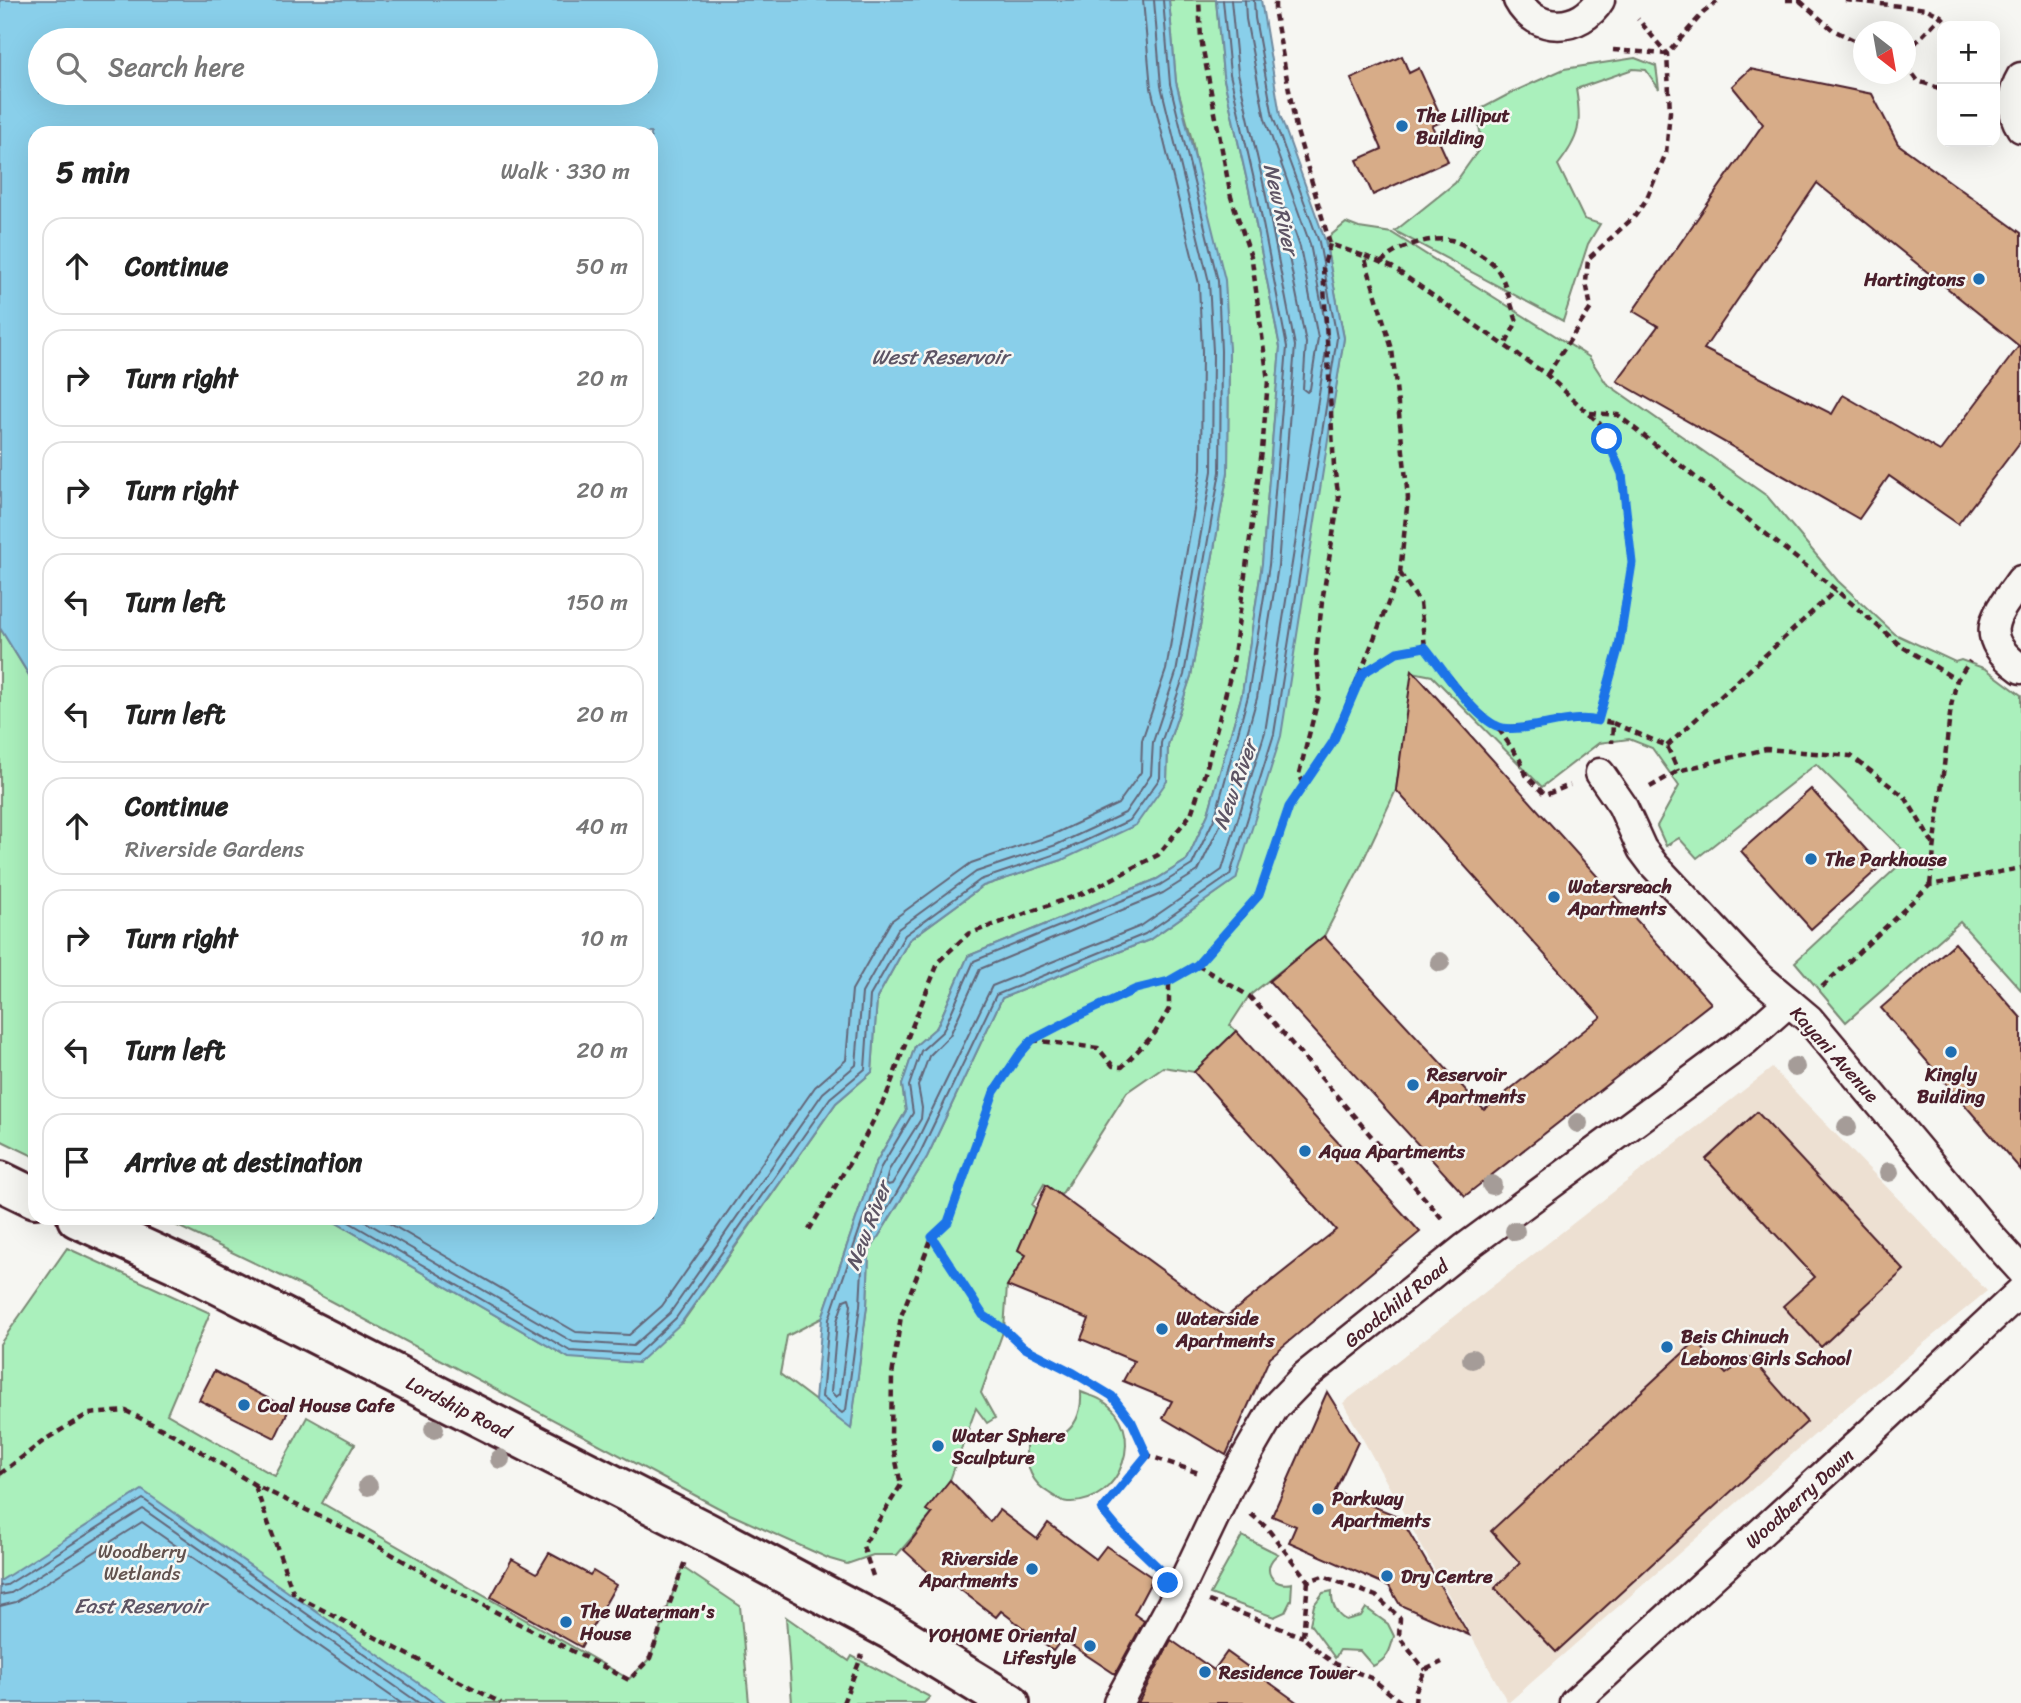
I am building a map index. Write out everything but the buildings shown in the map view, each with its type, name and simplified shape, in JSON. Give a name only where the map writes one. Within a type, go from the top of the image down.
[{"type":"street","points":[[1518,0],[1535,20],[1551,25],[1568,25],[1595,9],[1600,0]]},
{"type":"street","points":[[2021,77],[2014,89],[2014,110],[2021,128]]},
{"type":"street","points":[[2021,580],[1995,625],[2002,654],[2021,669]]},
{"type":"street","name":"Kayani Avenue","points":[[1600,773],[1622,805],[1642,849],[1654,865],[1758,975],[1809,1019],[2021,1270]]},
{"type":"street","name":"Goodchild Road","points":[[1118,1703],[1180,1588],[1230,1484],[1274,1408],[1305,1376],[1466,1247],[1746,1040],[1789,1002]]},
{"type":"street","points":[[0,1181],[28,1195]]},
{"type":"street","name":"Lordship Road","points":[[92,1225],[180,1265],[839,1601],[1010,1703]]},
{"type":"street","name":"Woodberry Down","points":[[1574,1703],[2021,1291]]},
{"type":"path","points":[[809,1230],[887,1094],[908,1034],[939,961],[968,934],[1088,891],[1158,855],[1191,814],[1206,769],[1232,669],[1262,452],[1268,381],[1252,260],[1231,197],[1201,38],[1199,0]]},
{"type":"path","points":[[1275,0],[1275,14],[1296,128],[1330,244],[1323,268],[1339,498],[1316,655],[1320,692],[1299,774],[1304,785]]},
{"type":"path","points":[[1667,54],[1690,26],[1719,0]]},
{"type":"path","points":[[1786,0],[1802,1],[1833,30],[1853,40]]},
{"type":"path","points":[[1845,0],[1927,9],[1946,21]]},
{"type":"path","points":[[1916,42],[1941,16]]},
{"type":"path","points":[[1546,375],[1591,308],[1586,282],[1588,259],[1635,216],[1656,180],[1666,153],[1670,112],[1667,54],[1638,19]]},
{"type":"path","points":[[1613,50],[1667,54]]},
{"type":"path","points":[[1916,80],[1937,87]]},
{"type":"path","points":[[1381,263],[1389,254],[1401,248],[1425,241],[1452,240],[1494,264],[1517,321],[1505,346]]},
{"type":"path","points":[[1330,244],[1391,268],[1546,375],[1600,424],[1622,474],[1632,563],[1626,614],[1598,721]]},
{"type":"path","points":[[875,1583],[863,1546],[901,1485],[891,1437],[892,1376],[901,1316],[932,1237],[948,1222],[994,1092],[1032,1040],[1136,989],[1169,981],[1197,965],[1259,895],[1289,807],[1333,742],[1400,573],[1408,498],[1392,349],[1364,256]]},
{"type":"path","points":[[1589,413],[1618,415],[1836,590],[1900,646],[1957,680]]},
{"type":"path","points":[[1400,573],[1420,603],[1425,647],[1474,708],[1499,727],[1520,760],[1526,775],[1545,794],[1600,773],[1614,739],[1613,723]]},
{"type":"path","points":[[1667,746],[1836,590]]},
{"type":"path","points":[[1930,885],[1951,706],[1957,680],[1995,625]]},
{"type":"path","points":[[1362,674],[1397,652],[1425,647]]},
{"type":"path","points":[[1499,727],[1525,728],[1590,719],[1613,723],[1667,746],[1678,771]]},
{"type":"path","points":[[1622,805],[1678,771],[1766,748],[1851,757],[1905,797],[1935,847]]},
{"type":"path","points":[[1826,983],[1930,885],[2021,868]]},
{"type":"path","points":[[1197,965],[1248,996],[1275,1024],[1466,1247]]},
{"type":"path","points":[[1032,1040],[1098,1048],[1113,1066],[1122,1067],[1155,1033],[1169,1009],[1169,981]]},
{"type":"path","points":[[932,1237],[983,1315],[1004,1329],[1023,1347],[1112,1396],[1132,1422],[1147,1455],[1212,1478]]},
{"type":"path","points":[[0,1474],[46,1439],[88,1414],[126,1411],[174,1435],[254,1485],[364,1538],[455,1591],[629,1679],[650,1658],[682,1567],[704,1531]]},
{"type":"path","points":[[1147,1455],[1102,1510],[1156,1566]]},
{"type":"path","points":[[254,1485],[294,1595],[501,1703]]},
{"type":"path","points":[[1267,1528],[1308,1581],[1303,1637]]},
{"type":"path","points":[[1308,1581],[1323,1576],[1376,1596],[1400,1618],[1399,1637],[1425,1670]]},
{"type":"path","points":[[1203,1599],[1303,1637],[1321,1654],[1336,1664],[1371,1678],[1402,1703]]},
{"type":"path","points":[[842,1703],[862,1656]]},
{"type":"path","points":[[1415,1703],[1416,1690],[1425,1670],[1442,1662]]},
{"type":"shaded area","name":"Beis Chinuch Lebonos Girls School","points":[[1772,1068],[1987,1291],[1837,1415],[1508,1703],[1343,1403]]},
{"type":"green space","points":[[1169,0],[1216,0],[1223,75],[1280,347],[1262,564],[1242,694],[1208,814],[1187,860],[1157,879],[968,956],[937,1027],[915,1046],[902,1085],[906,1111],[875,1164],[822,1318],[787,1336],[780,1374],[851,1428],[867,1306],[869,1252],[927,1157],[1002,998],[1149,940],[1236,879],[1310,545],[1344,338],[1325,240],[1346,223],[1359,228],[1392,233],[1589,357],[1606,383],[1767,496],[1838,581],[1895,634],[1955,662],[1961,660],[1986,669],[2021,695],[2021,990],[1960,922],[1846,1022],[1795,962],[1909,856],[1816,764],[1697,858],[1679,838],[1666,846],[1657,826],[1679,786],[1652,748],[1629,739],[1599,743],[1542,787],[1432,676],[1412,672],[1396,790],[1324,936],[1249,996],[1230,1025],[1236,1031],[1194,1072],[1163,1067],[1127,1092],[1061,1195],[1044,1184],[1032,1205],[1036,1209],[1018,1250],[1026,1255],[1007,1286],[1004,1329],[981,1393],[995,1418],[987,1423],[976,1408],[950,1480],[927,1510],[932,1514],[897,1555],[873,1555],[847,1564],[730,1514],[304,1287],[176,1225],[340,1225],[569,1358],[682,1323],[836,1103],[872,1072],[877,998],[909,940],[983,886],[1062,860],[1167,781],[1168,745],[1191,676],[1228,472],[1229,350],[1192,140],[1176,82]]},
{"type":"green space","points":[[1635,58],[1656,66],[1659,89],[1646,70],[1633,69],[1576,89],[1578,130],[1558,165],[1584,219],[1600,224],[1588,244],[1563,321],[1395,231],[1455,183],[1482,145],[1477,111],[1564,69]]},
{"type":"green space","points":[[0,628],[28,674],[28,1154],[0,1140]]},
{"type":"green space","name":"Woodberry Wetlands","points":[[67,1248],[210,1313],[167,1414],[275,1476],[307,1417],[355,1444],[322,1503],[629,1679],[650,1658],[682,1567],[740,1606],[749,1703],[0,1703],[0,1344]]},
{"type":"green space","points":[[1081,1392],[1101,1400],[1116,1413],[1124,1428],[1126,1445],[1123,1463],[1115,1478],[1103,1491],[1087,1500],[1066,1502],[1037,1484],[1026,1458],[1026,1443],[1049,1441],[1067,1431],[1078,1415]]},
{"type":"green space","points":[[1242,1536],[1278,1554],[1272,1560],[1269,1571],[1279,1583],[1292,1583],[1291,1600],[1285,1612],[1274,1617],[1210,1594]]},
{"type":"green space","points":[[1332,1591],[1335,1608],[1346,1620],[1361,1616],[1366,1608],[1388,1624],[1394,1636],[1391,1646],[1388,1654],[1373,1666],[1360,1651],[1340,1650],[1335,1658],[1310,1624],[1314,1605],[1323,1593]]},
{"type":"green space","points":[[786,1617],[849,1661],[852,1656],[930,1697],[924,1703],[792,1703]]},
{"type":"water","name":"West Reservoir","points":[[0,0],[1169,0],[1176,82],[1225,280],[1229,350],[1228,472],[1191,676],[1168,745],[1167,781],[1136,825],[1062,860],[983,886],[909,940],[877,998],[872,1072],[836,1103],[681,1323],[638,1363],[569,1358],[340,1225],[658,1225],[658,126],[28,126],[28,674],[0,628]]},
{"type":"water","name":"New River","points":[[1216,0],[1261,0],[1280,115],[1325,240],[1344,338],[1281,736],[1236,879],[1149,940],[1002,998],[927,1157],[869,1252],[867,1306],[851,1429],[815,1401],[822,1318],[875,1164],[906,1111],[902,1085],[915,1046],[937,1027],[968,956],[1157,879],[1187,860],[1208,814],[1242,694],[1262,564],[1280,347],[1223,75]]},
{"type":"water","name":"East Reservoir","points":[[142,1490],[447,1703],[0,1703],[0,1581]]},
{"type":"place","name":"The Lilliput Building","points":[[1402,126]]},
{"type":"place","name":"Hartingtons","points":[[1979,279]]},
{"type":"place","name":"The Parkhouse","points":[[1811,859]]},
{"type":"place","name":"Watersreach Apartments","points":[[1554,897]]},
{"type":"place","name":"Kingly Building","points":[[1951,1052]]},
{"type":"place","name":"Reservoir Apartments","points":[[1413,1085]]},
{"type":"place","name":"Aqua Apartments","points":[[1305,1151]]},
{"type":"place","name":"Waterside Apartments","points":[[1162,1329]]},
{"type":"place","name":"Beis Chinuch Lebonos Girls School","points":[[1667,1347]]},
{"type":"place","name":"Coal House Cafe","points":[[244,1405]]},
{"type":"place","name":"Water Sphere Sculpture","points":[[938,1446]]},
{"type":"place","name":"Parkway Apartments","points":[[1318,1509]]},
{"type":"place","name":"Riverside Apartments","points":[[1032,1569]]},
{"type":"place","name":"Dry Centre","points":[[1387,1576]]},
{"type":"place","name":"The Waterman's House","points":[[566,1622]]},
{"type":"place","name":"YOHOME Oriental Lifestyle","points":[[1090,1646]]},
{"type":"place","name":"Residence Tower","points":[[1205,1672]]},
{"type":"route","points":[[1168,1583],[1164,1581],[1166,1575],[1102,1510],[1147,1455],[1132,1422],[1112,1396],[1023,1347],[1004,1329],[983,1315],[932,1237],[948,1222],[994,1092],[1032,1040],[1136,989],[1169,981],[1197,965],[1259,895],[1289,807],[1333,742],[1362,674],[1397,652],[1425,647],[1474,708],[1499,727],[1525,728],[1563,721],[1598,721],[1626,614],[1632,563],[1622,474],[1607,439]]}]
